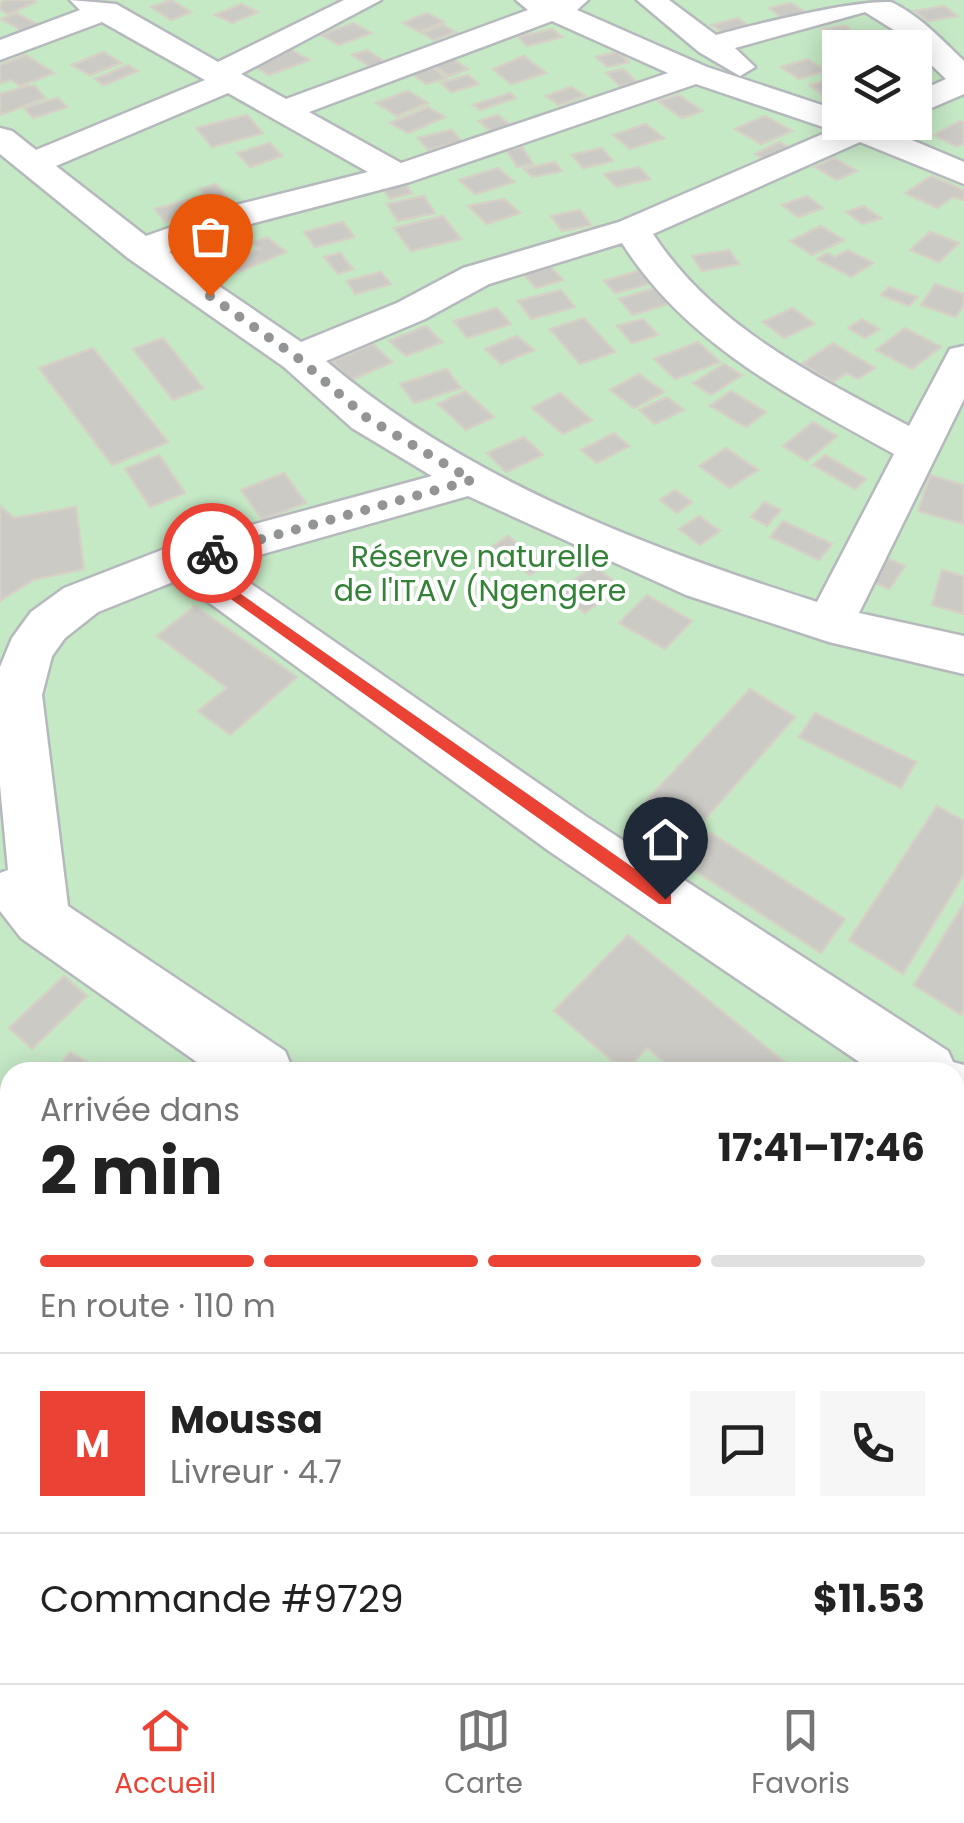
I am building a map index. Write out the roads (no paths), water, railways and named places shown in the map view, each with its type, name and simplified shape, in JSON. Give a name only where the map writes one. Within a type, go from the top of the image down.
[{"type":"street","points":[[0,51],[103,8],[149,0]]},
{"type":"street","points":[[33,163],[225,77],[367,0]]},
{"type":"street","points":[[651,0],[703,60]]},
{"type":"street","points":[[141,250],[241,215],[398,175],[868,1],[886,10],[937,51],[964,80],[932,96]]},
{"type":"street","points":[[283,111],[473,44],[553,3],[703,60],[822,113]]},
{"type":"street","points":[[103,8],[398,175]]},
{"type":"street","points":[[0,138],[141,250],[298,358],[367,418],[472,480],[592,538],[704,582],[829,624],[964,656]]},
{"type":"street","points":[[298,358],[411,311],[476,276],[632,230],[822,140]]},
{"type":"street","points":[[890,140],[964,174]]},
{"type":"street","points":[[632,230],[646,256],[712,325],[774,368],[916,448]]},
{"type":"street","points":[[829,624],[964,358]]},
{"type":"street","points":[[41,920],[16,696],[29,650],[48,625],[81,600],[183,560],[472,480]]},
{"type":"street","points":[[183,560],[568,834],[911,1062]]},
{"type":"street","points":[[0,869],[41,920],[248,1062]]},
{"type":"park label","name":"Réserve naturelle de l'ITAV (Ngengere","points":[[480,573]]}]
